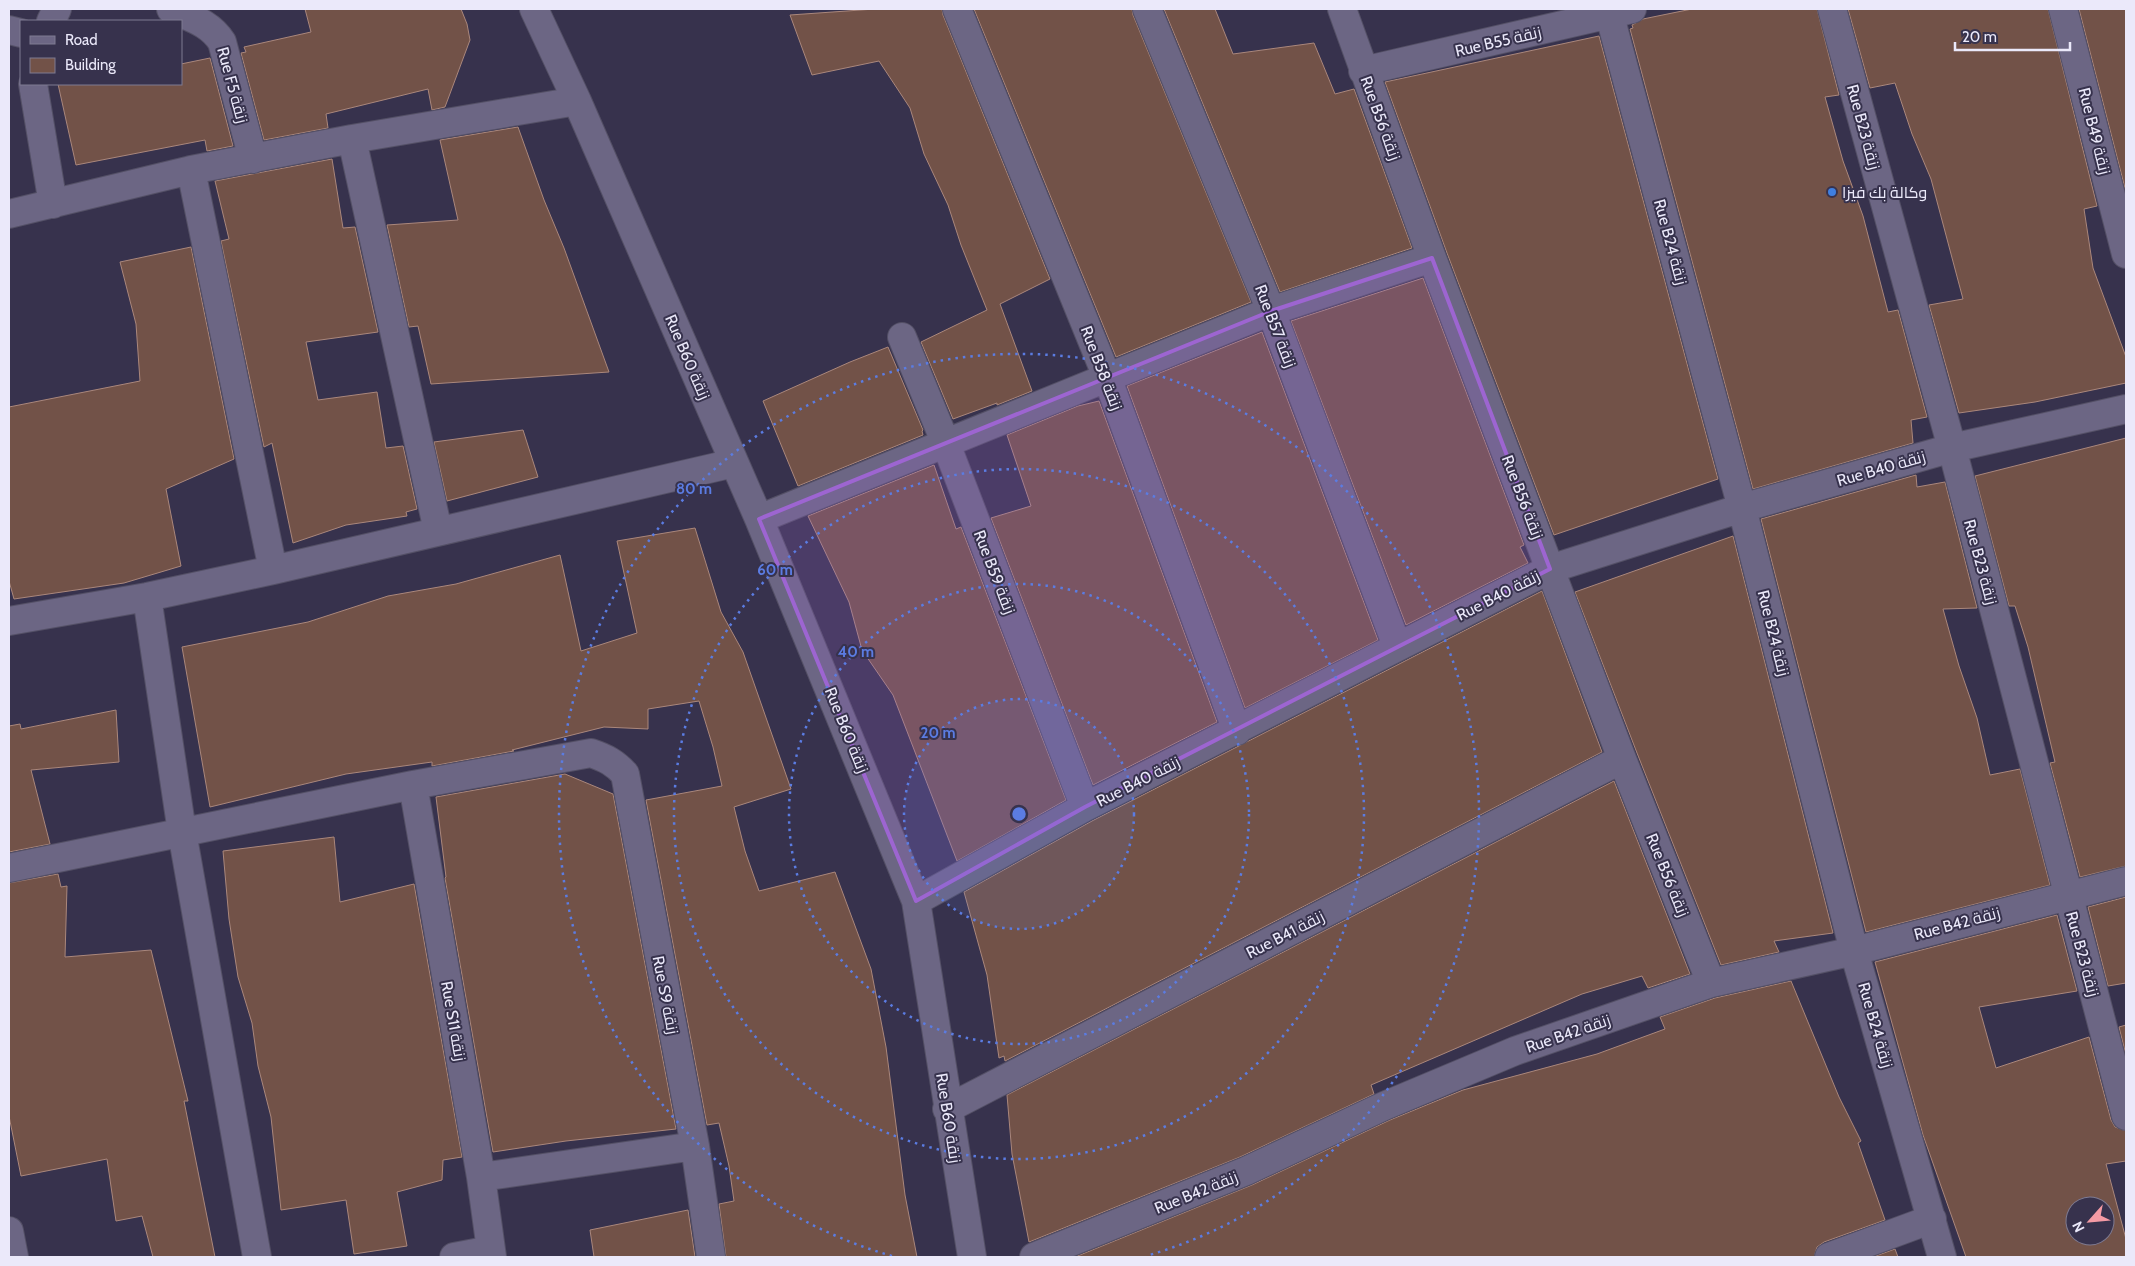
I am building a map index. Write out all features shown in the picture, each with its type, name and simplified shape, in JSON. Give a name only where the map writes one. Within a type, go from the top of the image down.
[{"type":"street","name":"Rue F5 زنقة","points":[[171,9],[204,24],[217,34],[222,42],[253,158]]},
{"type":"street","name":"Rue B60 زنقة","points":[[540,9],[577,101],[759,518],[916,900],[947,1109],[972,1257]]},
{"type":"street","name":"Rue B58 زنقة","points":[[957,9],[1107,378],[1237,731]]},
{"type":"street","name":"Rue B57 زنقة","points":[[1147,9],[1271,311],[1397,646]]},
{"type":"street","name":"Rue B56 زنقة","points":[[1342,9],[1432,258],[1622,759],[1711,983]]},
{"type":"street","name":"Rue B23 زنقة","points":[[1832,9],[1952,448],[2126,1116]]},
{"type":"street","name":"Rue B49 زنقة","points":[[2064,9],[2126,254]]},
{"type":"street","name":"Rue B55 زنقة","points":[[1363,71],[1616,11]]},
{"type":"street","name":"Rue B24 زنقة","points":[[1616,11],[1854,950],[1942,1257]]},
{"type":"street","points":[[33,85],[53,204]]},
{"type":"street","points":[[9,214],[191,170],[352,139],[577,101]]},
{"type":"street","points":[[352,139],[438,531]]},
{"type":"street","points":[[191,170],[273,570]]},
{"type":"street","points":[[759,518],[1271,311],[1432,258]]},
{"type":"street","name":"Rue B59 زنقة","points":[[902,337],[946,444],[1086,807]]},
{"type":"street","name":"Rue B40 زنقة","points":[[916,900],[1086,807],[1237,731],[1550,568],[1742,508],[1952,448],[2126,409]]},
{"type":"street","points":[[9,622],[147,597],[273,570],[734,463]]},
{"type":"street","points":[[147,597],[182,832],[257,1257]]},
{"type":"street","name":"Rue S9 زنقة","points":[[413,785],[591,753],[617,765],[625,774],[695,1146],[711,1257]]},
{"type":"street","name":"Rue B41 زنقة","points":[[947,1109],[1622,759]]},
{"type":"street","points":[[9,868],[413,785]]},
{"type":"street","name":"Rue S11 زنقة","points":[[413,785],[481,1177],[491,1254]]},
{"type":"street","name":"Rue B42 زنقة","points":[[1034,1257],[1246,1171],[1384,1106],[1515,1051],[1711,983],[1854,950],[2068,894],[2126,881]]},
{"type":"street","points":[[481,1177],[695,1146]]},
{"type":"street","points":[[1829,1257],[1932,1219]]},
{"type":"street","points":[[9,1231],[14,1257]]},
{"type":"street","points":[[454,1257],[491,1254]]},
{"type":"highlighted area","points":[[1432,258],[1550,569],[1085,807],[916,901],[759,519],[1271,311]]},
{"type":"building","points":[[305,9],[461,9],[467,24],[470,40],[445,107],[432,110],[428,89],[326,114],[328,128],[264,140],[241,53],[246,52],[244,47],[311,32]]},
{"type":"building","points":[[875,9],[942,9],[1050,279],[1000,304],[1032,391],[997,405],[997,403],[953,419],[921,342],[987,310],[961,245],[948,205],[924,154],[910,108],[879,61],[812,75],[790,15]]},
{"type":"building","points":[[974,9],[1132,9],[1251,302],[1116,357]]},
{"type":"building","points":[[1164,9],[1215,9],[1233,54],[1314,43],[1335,94],[1354,89],[1412,248],[1280,292]]},
{"type":"building","points":[[1692,9],[1817,9],[1839,95],[1825,97],[1843,161],[1863,216],[1888,312],[1898,310],[1927,417],[1911,420],[1913,443],[1753,489],[1630,29],[1633,28],[1632,25],[1643,19]]},
{"type":"building","points":[[1848,9],[2048,9],[2097,206],[2084,209],[2093,268],[2126,357],[2126,383],[2035,402],[1959,413],[1929,305],[1963,299],[1931,179],[1912,134],[1895,83],[1870,88]]},
{"type":"building","points":[[2079,9],[2126,9],[2126,192]]},
{"type":"building","points":[[1599,36],[1718,479],[1554,535],[1447,253],[1385,82]]},
{"type":"building","points":[[210,58],[233,146],[207,151],[205,140],[76,165],[58,85],[182,85],[182,64]]},
{"type":"building","points":[[518,127],[609,372],[431,384],[418,326],[409,327],[387,225],[458,220],[440,140]]},
{"type":"building","points":[[332,159],[343,228],[355,227],[378,332],[306,342],[318,400],[377,392],[386,448],[403,446],[417,509],[406,512],[407,516],[346,525],[293,543],[272,443],[264,447],[221,241],[229,239],[215,181]]},
{"type":"building","points":[[191,247],[234,459],[166,489],[181,566],[124,583],[14,599],[9,581],[9,407],[140,381],[136,324],[120,262]]},
{"type":"building","points":[[1423,278],[1524,545],[1520,547],[1528,563],[1406,625],[1291,321]]},
{"type":"building","points":[[1262,332],[1378,640],[1245,708],[1127,386]]},
{"type":"building","points":[[888,347],[923,430],[923,435],[798,486],[763,401]]},
{"type":"building","points":[[1099,401],[1217,722],[1093,785],[991,518],[1031,506],[1007,435],[1078,406]]},
{"type":"building","points":[[523,430],[538,477],[447,501],[434,442]]},
{"type":"building","points":[[2126,438],[2126,866],[2080,877],[2050,763],[2055,762],[2028,647],[2015,606],[2009,606],[1975,476]]},
{"type":"building","points":[[934,465],[956,529],[961,527],[1066,800],[957,861],[893,695],[862,650],[849,602],[808,516]]},
{"type":"building","points":[[1916,475],[1917,487],[1945,482],[1977,608],[1943,609],[1959,666],[1977,718],[1990,775],[2020,769],[2050,885],[1866,932],[1761,519]]},
{"type":"building","points":[[695,528],[721,612],[743,652],[791,789],[734,807],[745,851],[759,891],[835,872],[871,969],[886,1047],[905,1195],[917,1257],[726,1257],[719,1204],[734,1201],[729,1166],[719,1123],[707,1125],[646,800],[722,786],[699,701],[648,709],[648,729],[604,727],[512,750],[514,751],[432,766],[432,762],[346,774],[210,807],[182,647],[308,622],[388,596],[456,584],[560,555],[581,651],[637,633],[617,541]]},
{"type":"building","points":[[1733,536],[1833,933],[1774,941],[1779,952],[1721,965],[1575,592]]},
{"type":"building","points":[[1542,591],[1602,752],[1005,1061],[1004,1056],[999,1058],[987,975],[964,892],[1092,821]]},
{"type":"building","points":[[116,710],[119,762],[31,770],[50,844],[9,852],[9,726],[20,724],[21,729]]},
{"type":"building","points":[[565,774],[613,794],[676,1129],[566,1141],[493,1152],[445,878],[436,797]]},
{"type":"building","points":[[1614,781],[1690,974],[1648,988],[1642,976],[1582,994],[1371,1085],[1374,1094],[1240,1157],[1029,1242],[1012,1154],[1007,1095]]},
{"type":"building","points":[[334,837],[340,902],[414,884],[462,1157],[443,1160],[442,1180],[397,1192],[407,1246],[354,1254],[346,1200],[281,1210],[271,1117],[258,1066],[252,1023],[238,977],[229,919],[223,851]]},
{"type":"building","points":[[58,874],[61,887],[67,886],[65,957],[151,950],[188,1101],[184,1101],[215,1257],[153,1257],[142,1216],[116,1221],[107,1159],[21,1176],[9,1116],[9,883]]},
{"type":"building","points":[[2126,897],[2126,983],[2108,986],[2088,907]]},
{"type":"building","points":[[2057,915],[2077,991],[1979,1007],[1996,1068],[2089,1037],[2111,1120],[2115,1127],[2126,1131],[2126,1161],[2106,1164],[2115,1196],[2065,1196],[2065,1246],[2115,1246],[2115,1198],[2126,1239],[2126,1257],[1966,1257],[1923,1135],[1875,962]]},
{"type":"building","points":[[1791,981],[1839,1097],[1861,1141],[1858,1143],[1885,1220],[1824,1242],[1817,1247],[1814,1257],[1075,1257],[1252,1185],[1390,1120],[1463,1090],[1597,1054],[1665,1029],[1660,1017],[1715,998]]},
{"type":"building","points":[[2126,1025],[2126,1055],[2119,1027]]},
{"type":"building","points":[[688,1210],[695,1257],[594,1257],[590,1230]]},
{"type":"building","points":[[1895,1249],[1898,1257],[1873,1257]]},
{"type":"place","name":"وكالة بك فيزا","points":[[1832,192]]}]
